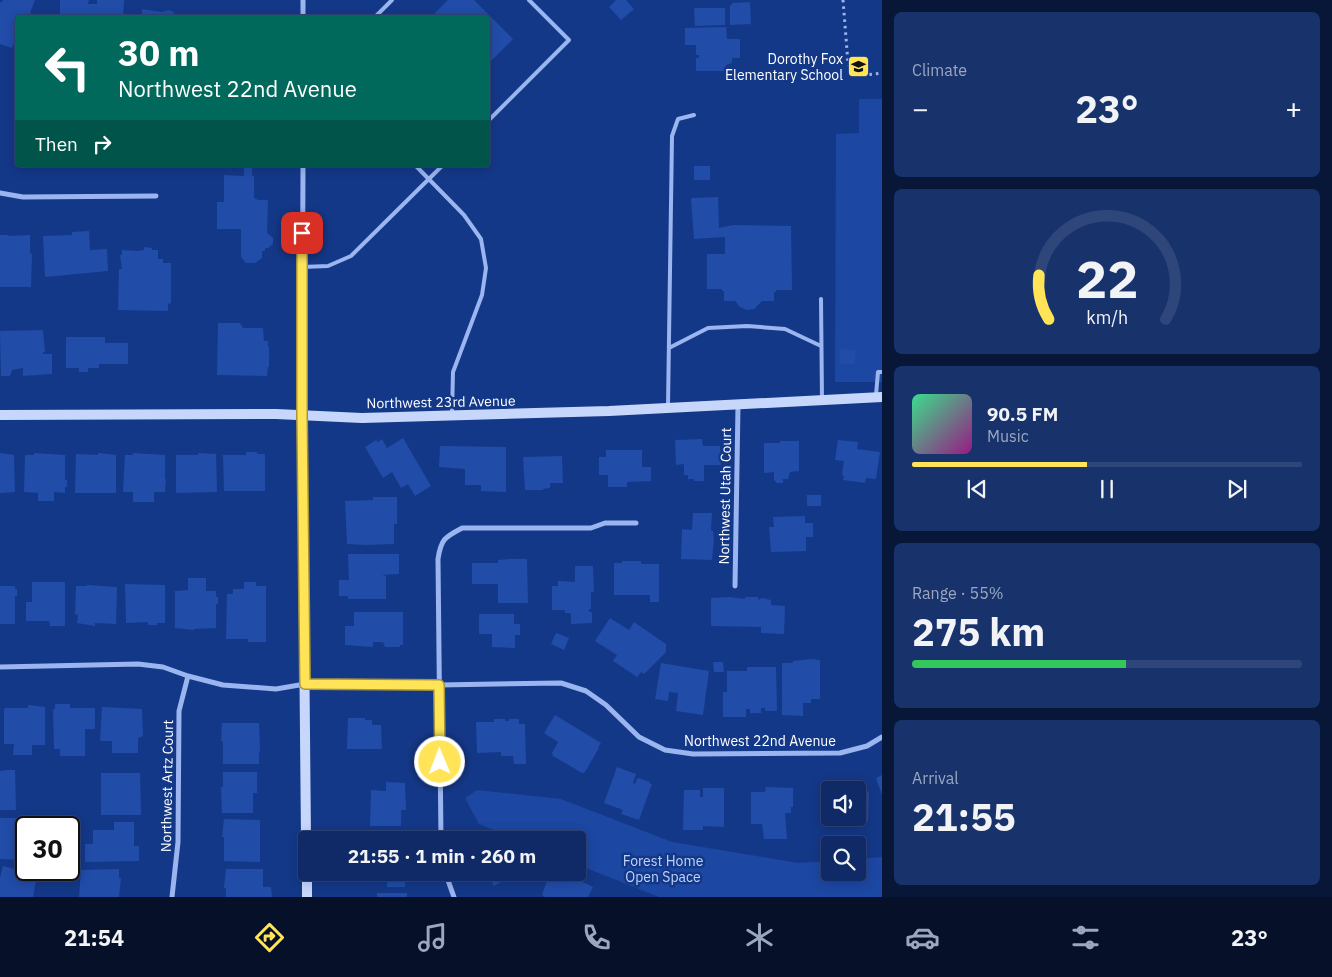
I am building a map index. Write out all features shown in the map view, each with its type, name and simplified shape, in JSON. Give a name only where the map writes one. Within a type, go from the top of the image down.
[{"type":"street","points":[[303,0],[303,15]]},
{"type":"street","points":[[303,167],[302,416],[306,831]]},
{"type":"street","points":[[0,193],[23,197],[156,196]]},
{"type":"street","name":"Northwest 23rd Avenue","points":[[0,415],[276,414],[362,418],[668,409],[879,397]]},
{"type":"street","name":"Northwest Utah Court","points":[[735,586],[738,406]]},
{"type":"street","points":[[441,831],[438,559],[444,538],[462,528],[591,528],[604,522],[636,522]]},
{"type":"street","name":"Northwest 22nd Avenue","points":[[0,667],[138,664],[163,667],[223,685],[276,689],[305,684],[439,685],[561,683],[586,691],[606,706],[639,737],[665,750],[693,754],[840,752],[867,746],[882,737]]},
{"type":"street","name":"Northwest Artz Court","points":[[172,897],[178,842],[179,711],[188,676]]},
{"type":"street","points":[[307,881],[307,897]]},
{"type":"street","points":[[448,881],[454,897]]},
{"type":"lane","points":[[377,15],[392,0]]},
{"type":"lane","points":[[490,119],[569,40],[529,0]]},
{"type":"lane","points":[[668,409],[672,136],[678,119],[694,115]]},
{"type":"lane","points":[[417,167],[464,215],[480,239],[486,268],[482,295],[453,372],[452,416]]},
{"type":"lane","points":[[302,267],[328,266],[351,256],[441,167]]},
{"type":"lane","points":[[821,298],[822,400]]},
{"type":"lane","points":[[669,348],[708,328],[747,326],[785,328],[822,346]]},
{"type":"lane","points":[[879,397],[878,372],[882,372]]},
{"type":"path","points":[[843,0],[848,63],[854,73],[865,75],[882,73]]},
{"type":"green space","points":[[859,99],[882,99],[882,382],[835,382],[836,134],[859,133]]},
{"type":"green space","name":"Forest Home Open Space","points":[[477,790],[561,799],[672,842],[798,863],[821,862],[821,881],[866,881],[866,858],[882,857],[882,897],[659,897],[586,868],[586,831],[496,831],[479,824],[465,798]]},
{"type":"building","points":[[3,0],[35,0],[30,13],[35,15],[15,15],[15,41],[12,48],[0,44],[0,2]]},
{"type":"building","points":[[60,0],[89,0],[88,4],[97,4],[97,0],[124,0],[123,15],[60,15]]},
{"type":"building","points":[[448,0],[474,0],[489,15],[433,15]]},
{"type":"building","points":[[616,0],[626,0],[634,9],[621,20],[609,7]]},
{"type":"building","points":[[750,2],[751,24],[730,25],[730,5],[732,3]]},
{"type":"building","points":[[694,8],[725,8],[725,25],[695,26]]},
{"type":"building","points":[[142,9],[162,12],[169,10],[174,12],[174,14],[199,15],[142,15]]},
{"type":"building","points":[[490,16],[513,39],[490,62]]},
{"type":"building","points":[[726,27],[727,39],[740,39],[740,58],[732,58],[732,63],[726,65],[726,71],[696,71],[696,58],[699,58],[699,55],[696,55],[696,45],[685,45],[685,28]]},
{"type":"building","points":[[694,166],[710,166],[710,180],[694,180]]},
{"type":"building","points":[[244,167],[252,167],[254,198],[268,200],[267,233],[273,238],[273,244],[265,248],[265,251],[262,251],[262,258],[255,263],[246,263],[241,257],[241,229],[217,229],[217,202],[224,202],[224,175],[244,176]]},
{"type":"building","points":[[718,197],[719,228],[733,225],[791,226],[792,290],[776,290],[774,292],[774,301],[762,301],[754,309],[747,310],[740,307],[735,301],[724,301],[724,291],[722,289],[707,289],[707,254],[725,254],[725,237],[694,239],[691,200],[692,198]]},
{"type":"building","points":[[89,231],[90,250],[107,249],[108,271],[45,277],[43,236],[72,235],[72,232]]},
{"type":"building","points":[[0,235],[30,235],[30,253],[32,254],[31,287],[0,287]]},
{"type":"building","points":[[144,247],[158,250],[158,259],[163,259],[163,263],[171,263],[171,303],[168,304],[168,311],[118,310],[119,269],[122,269],[120,255],[122,255],[122,250],[139,251],[144,250]]},
{"type":"building","points":[[218,323],[240,323],[243,328],[263,328],[264,341],[268,341],[269,347],[267,376],[217,375]]},
{"type":"building","points":[[43,330],[45,352],[43,354],[52,354],[52,374],[23,376],[23,368],[12,370],[10,376],[1,376],[0,331]]},
{"type":"building","points":[[66,337],[105,337],[105,343],[128,343],[128,364],[99,364],[99,368],[88,368],[88,372],[79,372],[79,368],[66,368]]},
{"type":"building","points":[[840,349],[855,350],[855,364],[840,364]]},
{"type":"building","points":[[403,438],[431,486],[415,496],[408,484],[401,488],[392,472],[383,478],[365,447],[376,440],[378,442],[382,439],[387,448]]},
{"type":"building","points":[[702,439],[703,446],[720,446],[721,465],[704,465],[704,481],[694,481],[694,479],[688,479],[688,475],[684,475],[684,464],[676,465],[675,440]]},
{"type":"building","points":[[838,440],[858,442],[857,449],[880,452],[876,479],[866,478],[865,483],[843,480],[844,461],[835,460]]},
{"type":"building","points":[[780,441],[799,441],[799,471],[790,472],[788,479],[783,479],[783,483],[777,483],[774,480],[774,472],[764,473],[764,443],[780,443]]},
{"type":"building","points":[[440,446],[506,447],[506,492],[481,491],[481,485],[465,485],[465,469],[439,467]]},
{"type":"building","points":[[606,450],[642,450],[642,467],[651,467],[651,481],[627,482],[627,487],[608,487],[608,475],[599,475],[599,457],[606,457]]},
{"type":"building","points":[[246,452],[265,454],[265,491],[224,491],[223,455],[246,455]]},
{"type":"building","points":[[0,453],[14,455],[15,492],[0,493]]},
{"type":"building","points":[[34,453],[65,455],[65,480],[67,480],[67,487],[65,487],[65,493],[54,492],[54,501],[38,501],[38,493],[24,492],[25,455],[34,455]]},
{"type":"building","points":[[98,453],[116,455],[116,493],[75,493],[76,454],[98,455]]},
{"type":"building","points":[[133,453],[165,455],[165,492],[154,492],[154,502],[133,502],[133,492],[123,492],[125,455],[133,455]]},
{"type":"building","points":[[198,453],[216,454],[217,492],[176,493],[176,455],[198,455]]},
{"type":"building","points":[[562,456],[563,483],[550,483],[550,488],[543,490],[525,490],[523,457]]},
{"type":"building","points":[[807,495],[821,495],[821,506],[807,506]]},
{"type":"building","points":[[373,497],[397,497],[397,524],[394,524],[394,544],[347,544],[345,501],[373,500]]},
{"type":"building","points":[[693,513],[712,513],[711,530],[713,531],[714,539],[712,560],[681,559],[682,529],[692,530]]},
{"type":"building","points":[[805,516],[805,523],[813,523],[813,537],[806,537],[806,551],[771,552],[769,527],[774,527],[773,517]]},
{"type":"building","points":[[348,554],[399,554],[399,574],[382,575],[386,576],[386,599],[348,599],[348,596],[339,596],[339,580],[349,580]]},
{"type":"building","points":[[527,559],[528,603],[498,603],[498,584],[472,584],[472,563],[498,563],[498,560]]},
{"type":"building","points":[[622,561],[641,561],[641,564],[659,564],[659,602],[650,602],[650,595],[614,595],[614,563],[622,563]]},
{"type":"building","points":[[575,566],[593,566],[594,592],[591,592],[591,609],[589,609],[589,612],[592,612],[592,623],[571,624],[571,614],[565,613],[565,610],[552,610],[552,586],[558,586],[558,581],[575,582]]},
{"type":"building","points":[[188,578],[206,578],[206,591],[216,591],[218,604],[216,604],[216,628],[194,630],[175,628],[175,591],[188,590]]},
{"type":"building","points":[[32,582],[65,582],[65,626],[50,626],[49,621],[26,621],[26,602],[32,602]]},
{"type":"building","points":[[244,582],[256,582],[256,586],[266,586],[266,642],[248,642],[248,639],[226,639],[227,594],[233,594],[233,589],[244,589]]},
{"type":"building","points":[[125,584],[165,585],[165,623],[148,625],[148,622],[126,623]]},
{"type":"building","points":[[0,586],[15,586],[15,589],[17,589],[17,596],[15,596],[15,624],[0,624]]},
{"type":"building","points":[[76,586],[117,587],[116,624],[95,623],[95,626],[77,623],[78,615],[75,614]]},
{"type":"building","points":[[729,597],[745,599],[745,597],[758,597],[758,600],[762,598],[771,600],[771,605],[785,606],[784,634],[761,633],[761,627],[711,626],[711,598]]},
{"type":"building","points":[[354,612],[403,612],[403,645],[400,645],[400,647],[385,647],[383,642],[373,642],[373,647],[345,645],[345,626],[354,626]]},
{"type":"building","points":[[479,614],[514,614],[514,624],[520,624],[520,635],[515,635],[515,648],[492,647],[492,634],[479,634]]},
{"type":"building","points":[[610,618],[629,630],[634,622],[666,644],[666,652],[644,674],[641,672],[637,677],[613,661],[617,655],[595,641]]},
{"type":"building","points":[[556,633],[569,638],[564,650],[551,644]]},
{"type":"building","points":[[820,660],[820,699],[811,699],[811,703],[803,703],[803,716],[782,715],[782,663],[793,663],[793,661]]},
{"type":"building","points":[[713,662],[723,662],[724,672],[714,672]]},
{"type":"building","points":[[661,663],[709,671],[703,715],[676,711],[678,693],[669,692],[668,701],[655,699]]},
{"type":"building","points":[[747,667],[776,667],[777,711],[765,711],[765,708],[761,708],[761,713],[750,713],[750,709],[746,709],[746,717],[723,717],[723,692],[727,692],[727,671],[747,671]]},
{"type":"building","points":[[55,704],[70,704],[70,708],[95,708],[95,729],[85,729],[85,756],[60,756],[60,749],[54,749],[53,709],[55,709]]},
{"type":"building","points":[[28,705],[45,707],[45,745],[32,745],[32,755],[13,755],[14,744],[4,744],[4,710],[5,708],[28,708]]},
{"type":"building","points":[[102,707],[142,709],[143,736],[138,738],[138,753],[112,753],[112,741],[100,741]]},
{"type":"building","points":[[555,715],[601,743],[585,772],[582,773],[553,756],[552,753],[558,742],[544,733]]},
{"type":"building","points":[[348,718],[365,718],[365,720],[372,720],[372,725],[381,725],[382,749],[347,749]]},
{"type":"building","points":[[494,719],[509,721],[509,719],[519,719],[519,724],[525,724],[526,764],[514,764],[513,756],[501,756],[501,752],[477,753],[476,722],[494,722]]},
{"type":"building","points":[[222,723],[259,723],[259,764],[223,764]]},
{"type":"building","points":[[617,767],[636,774],[633,783],[635,784],[639,778],[652,784],[639,820],[621,814],[623,810],[604,803]]},
{"type":"building","points":[[15,770],[16,810],[0,810],[0,771]]},
{"type":"building","points":[[223,772],[257,772],[257,793],[253,793],[253,813],[222,813],[221,787],[223,787]]},
{"type":"building","points":[[101,773],[140,773],[141,815],[101,815]]},
{"type":"building","points":[[882,775],[882,795],[876,778]]},
{"type":"building","points":[[386,782],[405,783],[406,810],[401,810],[401,826],[370,826],[371,790],[386,791]]},
{"type":"building","points":[[866,785],[867,792],[869,791],[868,822],[866,822]]},
{"type":"building","points":[[766,787],[793,788],[793,807],[791,807],[791,813],[785,813],[787,839],[764,839],[762,824],[751,824],[751,792],[765,792]]},
{"type":"building","points":[[703,788],[724,788],[724,827],[703,826],[703,830],[683,830],[684,790],[700,790],[700,797],[703,797]]},
{"type":"building","points":[[0,818],[15,818],[15,860],[0,859]]},
{"type":"building","points":[[224,819],[260,820],[260,862],[224,861],[224,837],[222,837]]},
{"type":"building","points":[[114,822],[134,822],[134,846],[139,846],[139,861],[85,862],[85,844],[93,844],[93,830],[114,830]]},
{"type":"building","points":[[3,866],[15,869],[15,881],[36,881],[33,897],[0,897],[0,878]]},
{"type":"building","points":[[119,869],[119,878],[121,878],[119,897],[79,897],[81,870]]},
{"type":"building","points":[[226,869],[263,869],[263,887],[271,887],[272,897],[226,897],[226,888],[224,888]]},
{"type":"building","points":[[387,881],[405,881],[405,887],[387,887]]},
{"type":"building","points":[[491,881],[503,881],[494,886]]},
{"type":"building","points":[[547,881],[581,881],[593,887],[588,897],[545,897],[542,895]]},
{"type":"building","points":[[377,893],[407,893],[407,897],[377,897]]},
{"type":"place","name":"Dorothy Fox Elementary School","points":[[859,67]]},
{"type":"route","points":[[302,233],[305,684],[439,685],[440,762]]}]
